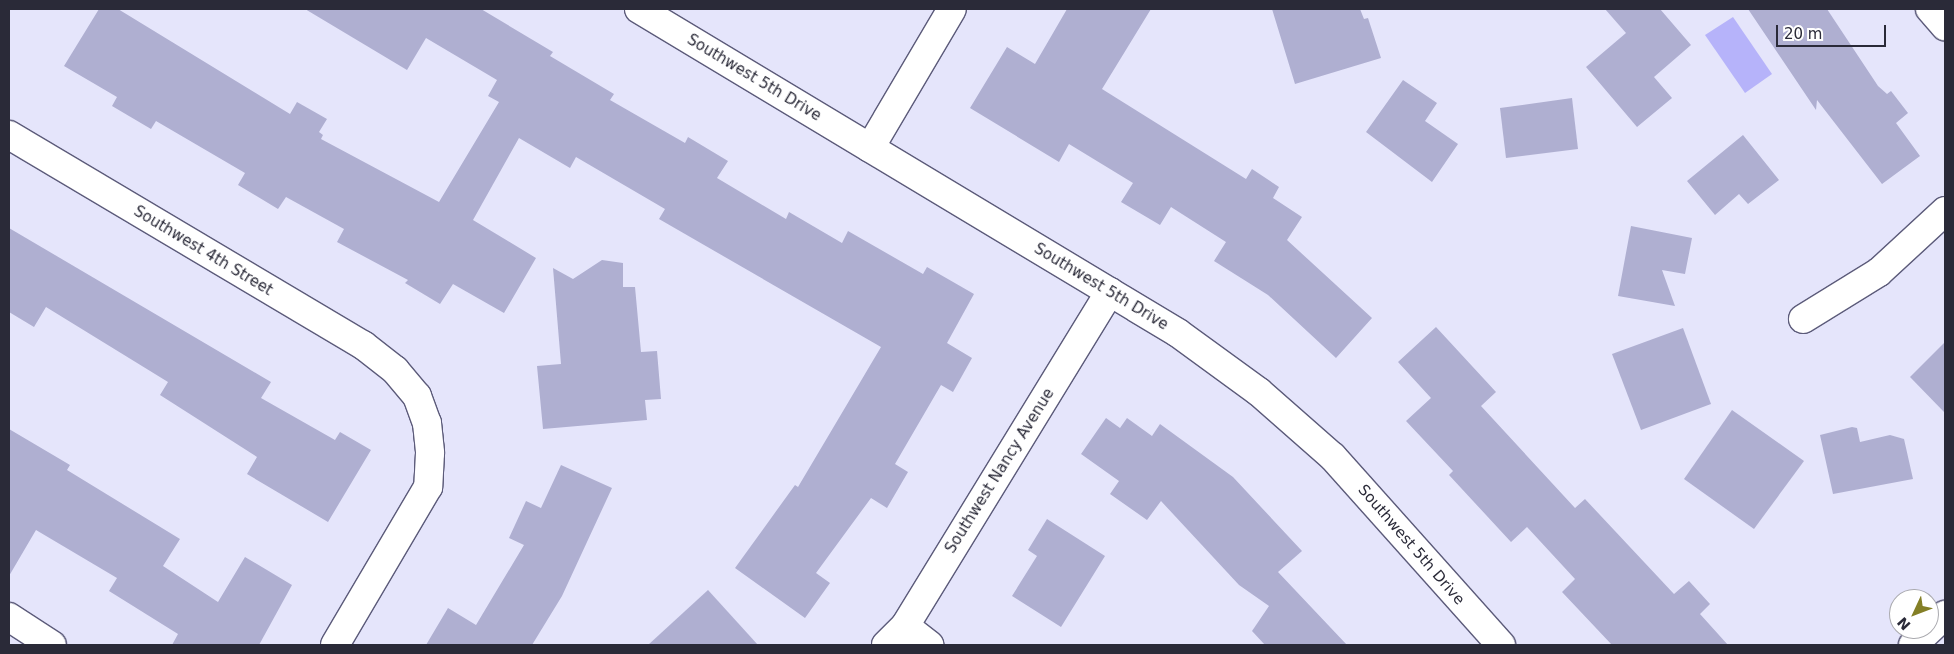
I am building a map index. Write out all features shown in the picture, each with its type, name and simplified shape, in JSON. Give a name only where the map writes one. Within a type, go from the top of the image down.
[{"type":"street","name":"Southwest 5th Drive","points":[[638,9],[1178,333],[1259,392],[1334,457],[1501,645]]},
{"type":"street","points":[[870,148],[952,9]]},
{"type":"street","points":[[1930,9],[1945,26]]},
{"type":"street","name":"Southwest 4th Street","points":[[9,135],[363,345],[395,370],[417,396],[427,423],[430,453],[428,487],[335,645]]},
{"type":"street","points":[[1803,319],[1879,272],[1945,211]]},
{"type":"street","name":"Southwest Nancy Avenue","points":[[886,645],[905,626],[1110,292]]},
{"type":"street","points":[[1913,645],[1945,616]]},
{"type":"street","points":[[9,617],[52,645]]},
{"type":"street","points":[[905,626],[929,645]]},
{"type":"shaded area","points":[[1733,17],[1772,74],[1745,93],[1705,35]]},
{"type":"building","points":[[99,9],[118,9],[290,114],[297,102],[327,119],[319,132],[323,135],[321,139],[439,202],[499,102],[488,96],[497,80],[426,38],[407,70],[305,9],[481,9],[553,52],[550,56],[614,94],[610,100],[685,143],[688,137],[728,161],[717,178],[786,219],[789,212],[842,243],[848,231],[923,274],[927,267],[974,294],[947,343],[972,358],[953,392],[941,385],[895,464],[908,472],[887,508],[871,498],[816,573],[830,583],[805,618],[735,568],[795,485],[798,487],[881,347],[659,219],[665,209],[576,157],[570,168],[519,138],[473,220],[536,258],[504,313],[453,284],[440,304],[405,283],[408,280],[337,242],[344,229],[286,197],[278,209],[238,185],[245,173],[156,121],[151,129],[112,106],[117,97],[64,66]]},
{"type":"building","points":[[1067,9],[1151,9],[1102,89],[1246,179],[1252,169],[1279,187],[1273,198],[1302,217],[1287,240],[1372,318],[1336,358],[1268,295],[1214,261],[1226,242],[1171,207],[1160,225],[1121,202],[1133,183],[1069,144],[1059,162],[970,108],[1007,47],[1035,64]]},
{"type":"building","points":[[1272,9],[1360,9],[1364,19],[1368,18],[1381,58],[1295,84]]},
{"type":"building","points":[[1605,9],[1660,9],[1691,45],[1654,77],[1672,98],[1637,127],[1586,67],[1626,33]]},
{"type":"building","points":[[1748,9],[1827,9],[1878,86],[1887,94],[1891,91],[1908,113],[1896,123],[1920,156],[1882,184],[1817,100],[1816,110]]},
{"type":"building","points":[[1403,80],[1437,103],[1425,121],[1458,144],[1432,182],[1366,132]]},
{"type":"building","points":[[1572,98],[1578,149],[1506,158],[1500,108]]},
{"type":"building","points":[[1743,135],[1779,180],[1748,204],[1739,194],[1715,215],[1687,181]]},
{"type":"building","points":[[1631,226],[1692,238],[1685,274],[1662,270],[1675,306],[1618,296]]},
{"type":"building","points":[[9,228],[271,382],[261,398],[335,440],[340,432],[371,450],[328,522],[247,474],[257,457],[160,395],[168,382],[46,307],[34,327],[9,312]]},
{"type":"building","points":[[602,260],[623,263],[623,287],[635,287],[641,352],[657,351],[661,399],[645,400],[647,420],[543,429],[537,366],[561,364],[553,268],[573,279]]},
{"type":"building","points":[[1436,327],[1496,392],[1481,406],[1575,508],[1585,499],[1674,594],[1689,581],[1710,604],[1700,614],[1728,645],[1612,645],[1562,592],[1575,579],[1527,527],[1511,542],[1449,475],[1453,471],[1406,421],[1431,398],[1398,362]]},
{"type":"building","points":[[1683,328],[1711,404],[1641,430],[1612,354]]},
{"type":"building","points":[[1945,342],[1945,413],[1910,377]]},
{"type":"building","points":[[1732,410],[1804,461],[1754,529],[1684,479]]},
{"type":"building","points":[[1106,418],[1120,428],[1127,418],[1152,436],[1160,424],[1233,477],[1302,551],[1278,572],[1347,645],[1265,645],[1252,631],[1269,606],[1239,585],[1161,501],[1147,520],[1110,494],[1119,481],[1081,454]]},
{"type":"building","points":[[1852,427],[1857,428],[1860,442],[1890,435],[1904,439],[1913,479],[1833,494],[1820,435]]},
{"type":"building","points":[[9,429],[70,465],[67,470],[180,539],[163,566],[218,602],[245,557],[292,585],[259,645],[172,645],[178,634],[109,591],[117,578],[36,530],[9,576]]},
{"type":"building","points":[[561,465],[612,488],[562,596],[532,645],[426,645],[448,608],[476,625],[524,545],[509,538],[526,501],[541,508]]},
{"type":"building","points":[[1047,519],[1105,556],[1061,627],[1012,596],[1037,556],[1028,550]]},
{"type":"building","points":[[708,590],[758,645],[648,645]]}]
